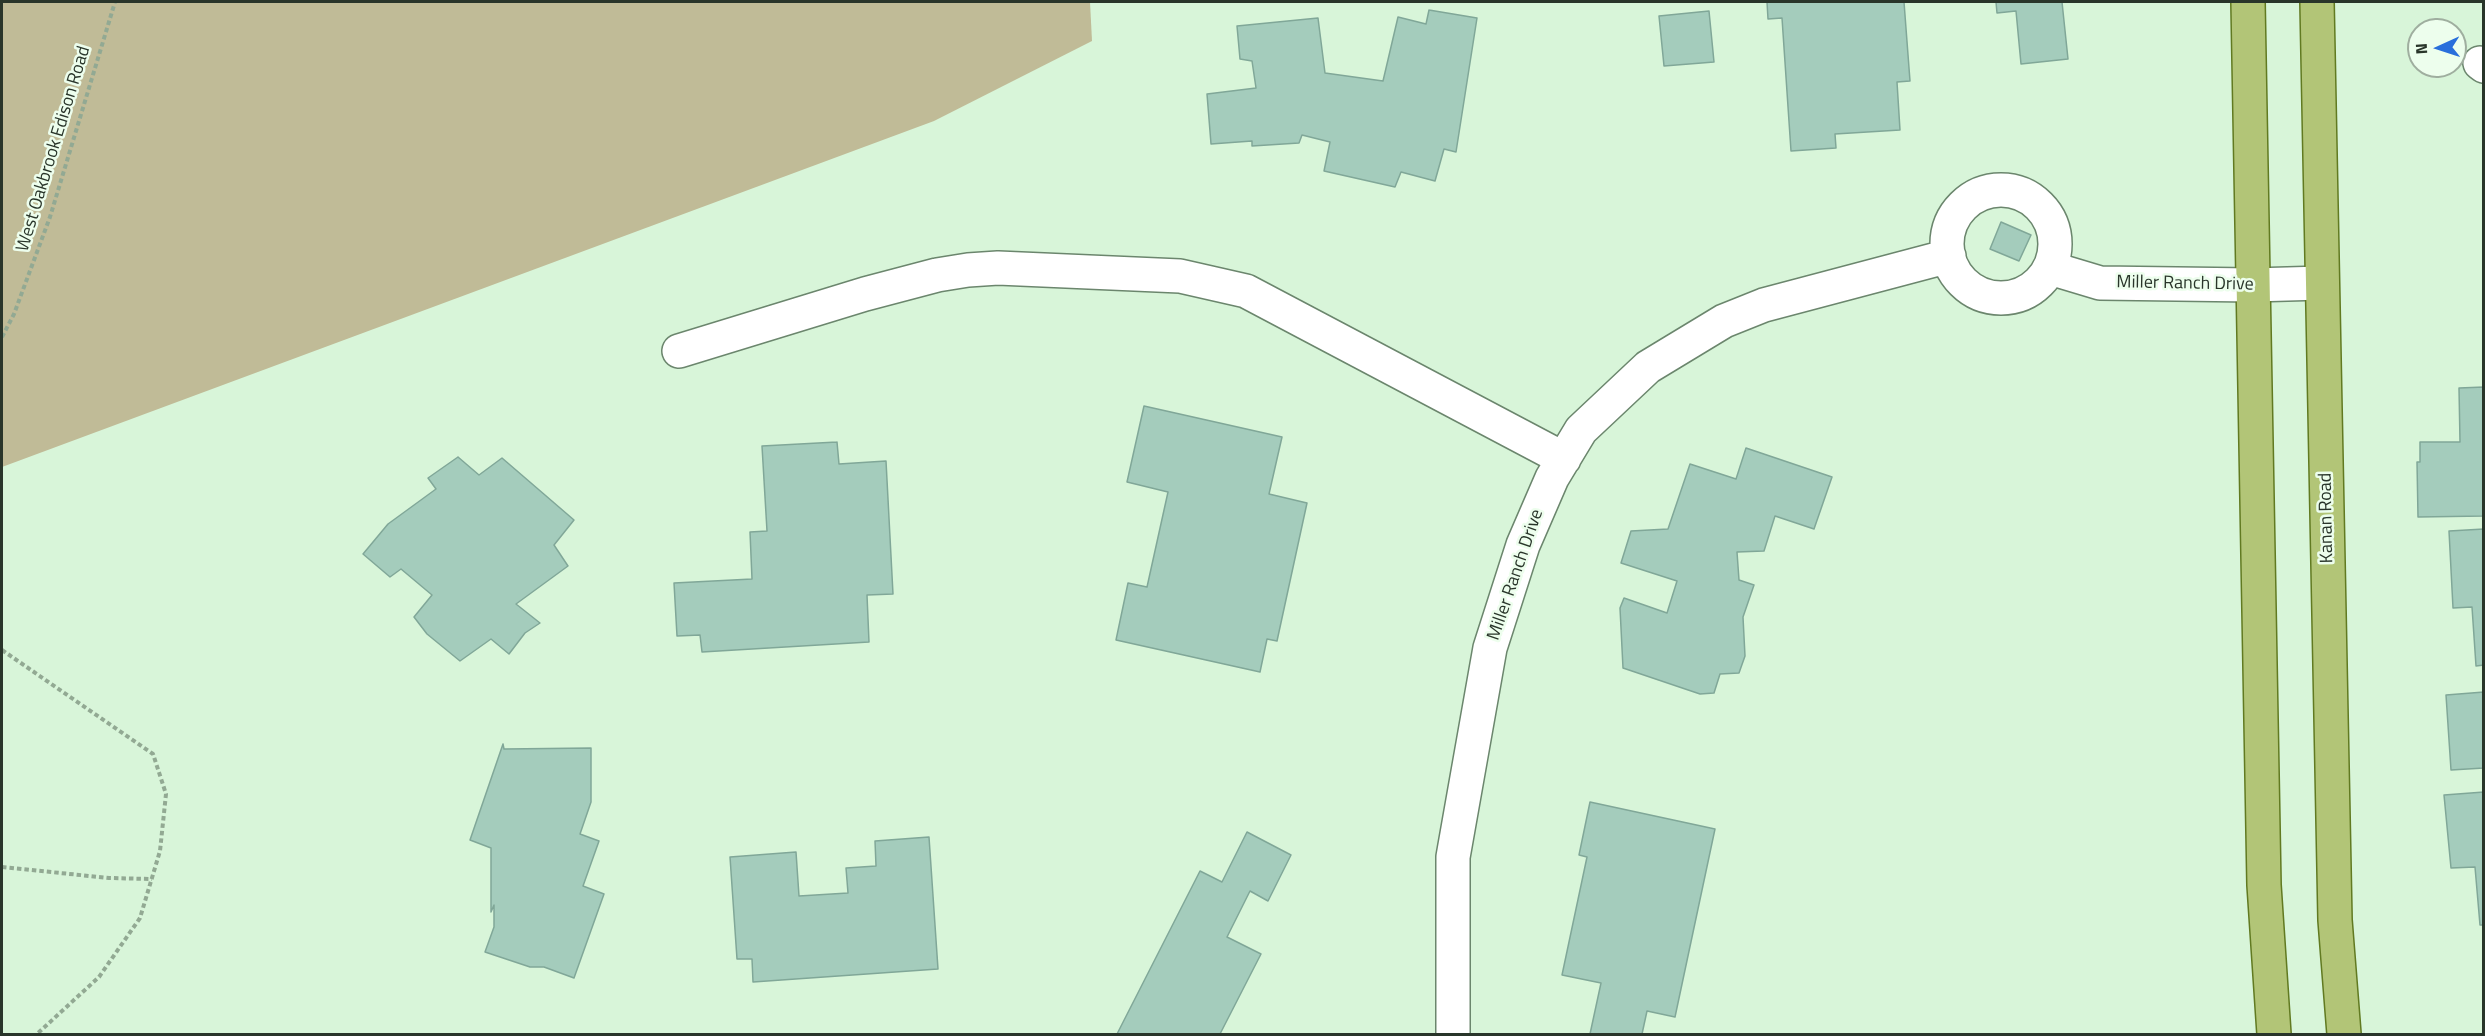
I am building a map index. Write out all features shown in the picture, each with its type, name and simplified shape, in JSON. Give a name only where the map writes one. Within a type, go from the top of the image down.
[{"type":"main road","points":[[2248,2],[2264,885],[2274,1035]]},
{"type":"main road","name":"Kanan Road","points":[[2316,2],[2336,920],[2344,1035]]},
{"type":"street","points":[[2004,190],[2021,193],[2037,203],[2048,217],[2055,233],[2055,251],[2050,268],[2040,283],[2025,293],[2008,299],[1990,298],[1973,291],[1959,280],[1949,256],[1947,246],[1949,228],[1957,212],[1970,199],[1987,192],[2004,190]]},
{"type":"street","name":"Miller Ranch Drive","points":[[1453,1035],[1453,857],[1490,648],[1522,545],[1552,478],[1581,430],[1648,367],[1724,321],[1764,305],[1949,256]]},
{"type":"street","points":[[679,351],[865,294],[937,275],[969,270],[998,268],[1180,276],[1246,291],[1564,459]]},
{"type":"street","name":"Miller Ranch Drive","points":[[2050,268],[2100,283],[2253,285],[2322,283]]},
{"type":"path","name":"West Oakbrook Edison Road","points":[[2,337],[14,314],[50,217],[116,2]]},
{"type":"path","points":[[2,650],[153,754],[166,794],[160,850],[140,918],[99,977],[37,1035]]},
{"type":"path","points":[[2,867],[110,878],[152,879]]},
{"type":"shaded area","points":[[2,2],[1090,2],[1092,41],[934,121],[2,467]]},
{"type":"building","points":[[1767,2],[1904,2],[1910,81],[1897,82],[1900,130],[1835,134],[1836,148],[1791,151],[1782,18],[1768,19]]},
{"type":"building","points":[[1996,2],[2062,2],[2068,59],[2021,64],[2016,11],[1997,13]]},
{"type":"building","points":[[1429,10],[1477,18],[1456,152],[1444,149],[1435,181],[1401,172],[1395,187],[1324,171],[1330,142],[1302,135],[1299,143],[1252,146],[1252,141],[1211,144],[1207,94],[1256,88],[1252,61],[1240,59],[1237,26],[1318,18],[1325,73],[1383,81],[1398,17],[1426,24]]},
{"type":"building","points":[[1709,11],[1714,62],[1664,66],[1659,16]]},
{"type":"building","points":[[2001,222],[2031,235],[2019,261],[1990,249]]},
{"type":"building","points":[[2484,387],[2484,516],[2418,517],[2417,462],[2420,462],[2420,442],[2460,442],[2459,388]]},
{"type":"building","points":[[1144,406],[1282,437],[1269,494],[1307,503],[1277,641],[1267,639],[1260,672],[1116,640],[1128,583],[1147,587],[1168,492],[1127,482]]},
{"type":"building","points":[[837,442],[839,464],[886,461],[893,594],[867,595],[869,642],[702,652],[700,635],[677,636],[674,583],[752,579],[750,532],[767,531],[762,446]]},
{"type":"building","points":[[1746,448],[1832,477],[1814,529],[1775,516],[1764,551],[1737,552],[1739,580],[1754,585],[1743,617],[1745,656],[1739,673],[1720,674],[1714,693],[1700,694],[1623,668],[1620,608],[1624,598],[1667,613],[1677,581],[1621,563],[1631,531],[1668,529],[1690,464],[1736,479]]},
{"type":"building","points":[[458,457],[479,475],[502,458],[574,520],[554,545],[568,566],[516,604],[540,623],[525,633],[509,654],[491,639],[460,661],[427,634],[414,617],[432,595],[401,569],[390,577],[363,554],[388,524],[436,489],[428,478]]},
{"type":"building","points":[[2484,529],[2484,665],[2476,666],[2472,607],[2453,608],[2449,531]]},
{"type":"building","points":[[2484,692],[2484,768],[2451,770],[2446,695]]},
{"type":"building","points":[[503,744],[504,749],[591,748],[591,802],[580,834],[599,841],[583,886],[604,894],[574,978],[544,967],[530,967],[485,952],[494,927],[494,905],[491,912],[491,848],[470,840]]},
{"type":"building","points":[[2484,792],[2484,925],[2480,925],[2475,867],[2451,868],[2444,795]]},
{"type":"building","points":[[1590,802],[1715,829],[1675,1017],[1647,1011],[1642,1034],[1590,1034],[1601,983],[1562,975],[1587,857],[1579,855]]},
{"type":"building","points":[[1247,832],[1291,855],[1268,901],[1250,891],[1227,937],[1261,954],[1220,1034],[1117,1034],[1200,871],[1222,882]]},
{"type":"building","points":[[929,837],[938,969],[753,982],[752,959],[737,959],[730,857],[796,852],[799,896],[848,893],[846,868],[876,866],[875,841]]}]
